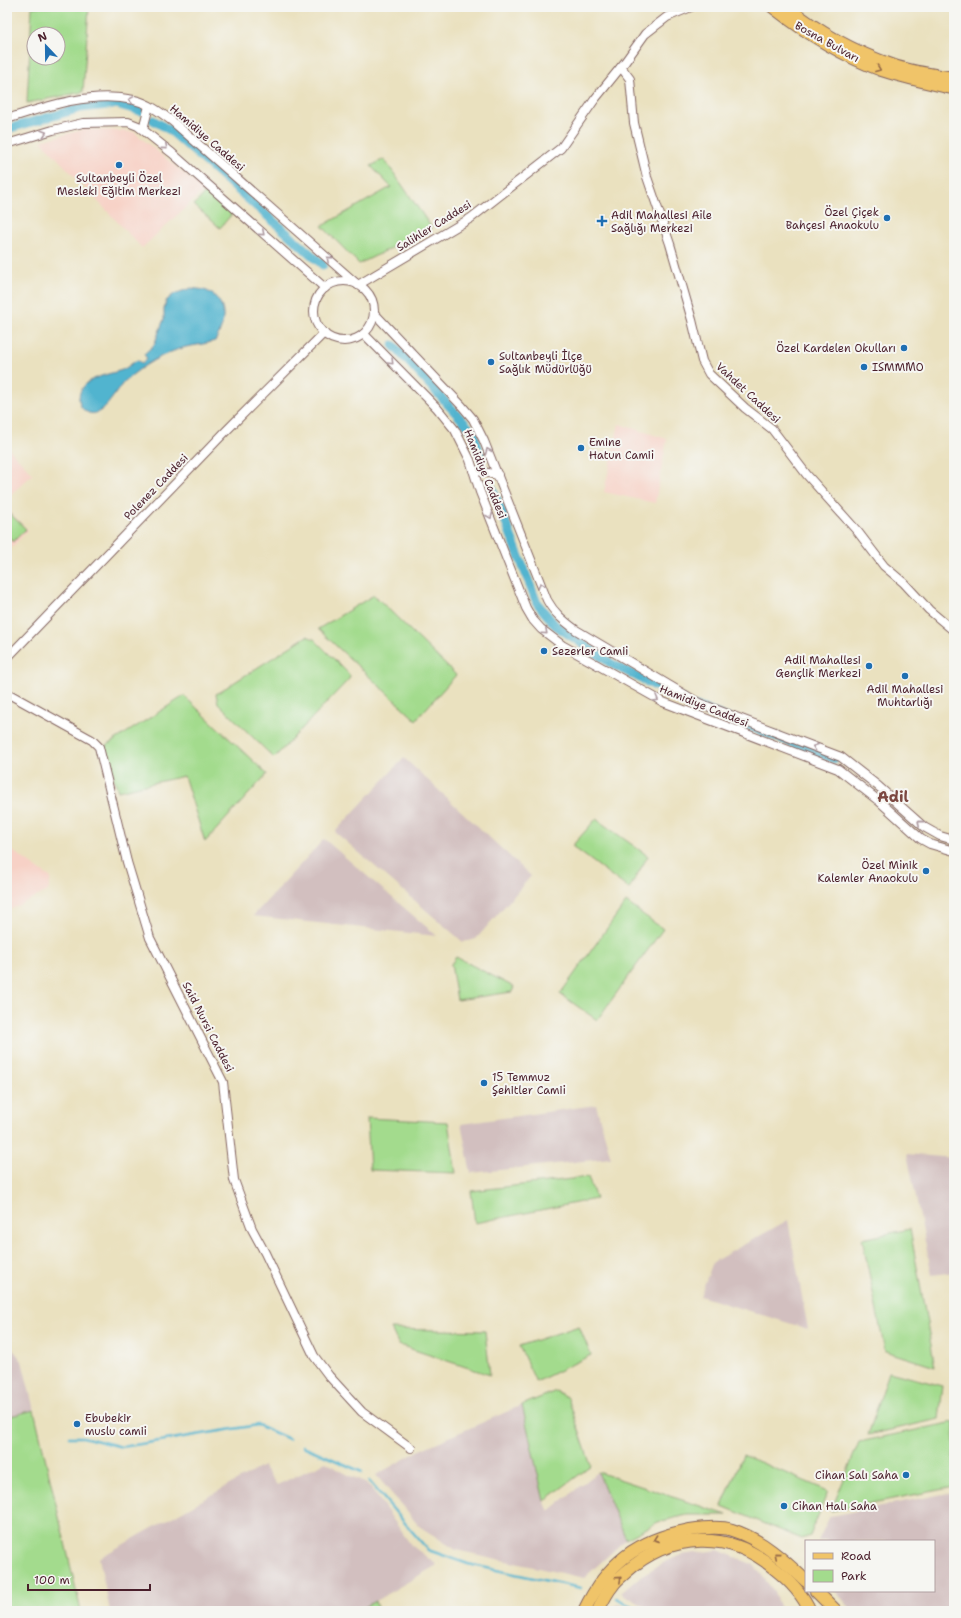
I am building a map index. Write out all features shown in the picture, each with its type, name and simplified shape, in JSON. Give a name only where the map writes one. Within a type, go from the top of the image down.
[{"type":"highway","points":[[584,1611],[593,1592],[608,1572],[629,1553],[652,1540],[676,1533],[704,1528],[731,1530],[750,1538],[770,1550],[805,1580]]},
{"type":"highway","points":[[598,1611],[613,1584],[636,1563],[657,1551],[684,1542],[709,1540],[734,1544],[763,1558],[786,1578],[806,1602],[810,1611]]},
{"type":"highway","points":[[817,1592],[836,1611]]},
{"type":"main road","name":"Bosna Bulvarı","points":[[772,7],[790,21],[842,53],[892,73],[954,89]]},
{"type":"main road","name":"Bosna Bulvarı","points":[[788,7],[804,20],[862,52],[895,66],[954,78]]},
{"type":"street","name":"Salihler Caddesi","points":[[358,285],[471,218],[561,148],[595,99],[646,34],[667,17],[691,7]]},
{"type":"street","name":"Vahdet Caddesi","points":[[621,67],[630,79],[634,123],[647,177],[670,244],[702,361],[708,374],[745,408],[772,429],[807,475],[858,532],[884,566],[904,583],[929,610],[954,630]]},
{"type":"street","name":"Hamidiye Caddesi","points":[[7,119],[81,98],[120,98],[135,100],[149,106],[172,121],[358,285]]},
{"type":"street","points":[[143,129],[149,106]]},
{"type":"street","points":[[7,144],[53,130],[83,123],[128,122],[143,129],[325,288]]},
{"type":"street","points":[[341,282],[350,282],[358,285],[366,291],[372,299],[374,319],[370,328],[356,339],[344,341],[331,338],[324,333],[315,319],[314,310],[320,294],[325,288],[341,282]]},
{"type":"street","name":"Hamidiye Caddesi","points":[[374,313],[462,406],[480,430],[547,600],[560,618],[576,630],[699,703],[841,757],[932,832],[954,840]]},
{"type":"street","name":"Polenez Caddesi","points":[[7,658],[226,431],[324,333]]},
{"type":"street","name":"Hamidiye Caddesi","points":[[364,334],[437,408],[456,430],[463,443],[526,608],[533,620],[546,634],[562,646],[663,702],[838,769],[879,801],[921,839],[930,844],[954,851]]},
{"type":"street","points":[[473,470],[498,474]]},
{"type":"street","name":"Said Nursi Caddesi","points":[[7,693],[92,740],[99,747],[127,862],[150,938],[224,1082],[234,1180],[252,1229],[266,1253],[314,1356],[329,1376],[362,1412],[411,1448]]},
{"type":"street","points":[[684,711],[692,699]]},
{"type":"street","points":[[894,800],[895,815]]},
{"type":"shaded area","name":"Sultanbeyli Özel Mesleki Eğitim Merkezi","points":[[85,129],[134,132],[204,190],[142,248],[41,141]]},
{"type":"shaded area","points":[[619,424],[667,439],[655,503],[604,492]]},
{"type":"shaded area","points":[[7,447],[33,474],[7,498]]},
{"type":"shaded area","points":[[7,509],[28,530],[7,553]]},
{"type":"shaded area","points":[[404,758],[531,876],[476,939],[463,942],[335,832]]},
{"type":"shaded area","points":[[324,839],[437,936],[253,916]]},
{"type":"shaded area","points":[[7,847],[51,878],[48,891],[7,911]]},
{"type":"shaded area","points":[[596,1105],[611,1158],[471,1173],[461,1124]]},
{"type":"shaded area","points":[[907,1154],[954,1158],[954,1272],[932,1275]]},
{"type":"shaded area","points":[[788,1220],[808,1329],[700,1296],[713,1262]]},
{"type":"shaded area","points":[[7,1342],[22,1361],[34,1410],[7,1417]]},
{"type":"shaded area","points":[[522,1405],[544,1501],[549,1511],[598,1472],[626,1539],[584,1578],[456,1550],[419,1526],[376,1475],[422,1449]]},
{"type":"shaded area","points":[[326,1462],[344,1473],[362,1481],[371,1488],[411,1545],[437,1565],[358,1611],[110,1611],[99,1558],[263,1466],[277,1485]]},
{"type":"shaded area","points":[[954,1492],[954,1611],[853,1611],[836,1592],[935,1592],[935,1540],[818,1540],[830,1516]]},
{"type":"shaded area","points":[[718,1550],[754,1565],[773,1590],[781,1611],[653,1611],[621,1593],[642,1575],[681,1555]]},
{"type":"shaded area","points":[[617,1604],[633,1611],[611,1611]]},
{"type":"green space","points":[[32,7],[89,7],[83,92],[27,103],[29,66],[66,66],[66,26],[31,26]]},
{"type":"green space","points":[[384,159],[432,228],[359,264],[322,226],[391,187],[371,166]]},
{"type":"green space","points":[[206,192],[232,214],[220,228],[194,205]]},
{"type":"green space","points":[[7,511],[26,529],[13,542],[7,535]]},
{"type":"green space","points":[[374,595],[456,675],[416,720],[318,629]]},
{"type":"green space","points":[[307,636],[314,639],[350,676],[349,679],[274,758],[218,703],[216,694]]},
{"type":"green space","points":[[184,696],[267,774],[205,842],[184,776],[118,791],[104,747]]},
{"type":"green space","points":[[596,819],[648,856],[629,889],[572,846]]},
{"type":"green space","points":[[626,902],[663,929],[597,1020],[560,994]]},
{"type":"green space","points":[[456,957],[514,987],[512,992],[457,1000],[451,964]]},
{"type":"green space","points":[[367,1118],[448,1122],[456,1173],[370,1170]]},
{"type":"green space","points":[[588,1177],[596,1199],[475,1223],[471,1191]]},
{"type":"green space","points":[[910,1229],[935,1367],[885,1351],[862,1239]]},
{"type":"green space","points":[[579,1326],[591,1355],[536,1382],[519,1346]]},
{"type":"green space","points":[[391,1329],[485,1331],[490,1375],[399,1345]]},
{"type":"green space","points":[[889,1372],[943,1386],[939,1419],[868,1435]]},
{"type":"green space","points":[[556,1391],[568,1398],[591,1466],[544,1501],[522,1405]]},
{"type":"green space","points":[[34,1410],[81,1611],[7,1611],[7,1417]]},
{"type":"green space","points":[[954,1422],[954,1487],[831,1511],[859,1442]]},
{"type":"green space","points":[[743,1455],[828,1491],[810,1536],[802,1539],[722,1506]]},
{"type":"green space","points":[[598,1472],[727,1515],[687,1515],[658,1522],[626,1539]]},
{"type":"green space","points":[[375,1601],[378,1611],[358,1611]]},
{"type":"water","points":[[191,288],[201,289],[214,295],[222,307],[223,320],[219,334],[215,341],[186,347],[161,356],[138,370],[125,381],[103,409],[91,413],[85,411],[81,407],[79,398],[84,386],[95,378],[124,369],[137,360],[142,363],[147,359],[144,354],[154,345],[164,319],[166,301],[174,294]]},
{"type":"waterway","points":[[7,129],[81,108],[116,104],[140,111]]},
{"type":"waterway","points":[[153,120],[171,131],[323,265]]},
{"type":"waterway","points":[[393,345],[474,433],[480,454]]},
{"type":"waterway","points":[[493,489],[537,603],[555,625],[612,664],[683,700]]},
{"type":"waterway","points":[[696,706],[834,759]]},
{"type":"waterway","points":[[69,1437],[83,1437],[122,1447],[258,1425],[289,1439]]},
{"type":"waterway","points":[[303,1446],[362,1472]]},
{"type":"waterway","points":[[369,1481],[428,1550],[468,1564],[581,1588]]},
{"type":"waterway","points":[[617,1598],[638,1611]]},
{"type":"place","name":"Sultanbeyli Özel Mesleki Eğitim Merkezi","points":[[119,165]]},
{"type":"place","name":"Özel Çiçek Bahçesi Anaokulu","points":[[887,218]]},
{"type":"place","name":"Adil Mahallesi Aile Sağlığı Merkezi","points":[[602,221]]},
{"type":"place","name":"Özel Kardelen Okulları","points":[[904,348]]},
{"type":"place","name":"Sultanbeyli İlçe Sağlık Müdürlüğü","points":[[491,362]]},
{"type":"place","name":"ISMMMO","points":[[864,367]]},
{"type":"place","name":"Emine Hatun Camii","points":[[581,448]]},
{"type":"place","name":"Sezerler Camii","points":[[544,651]]},
{"type":"place","name":"Adil Mahallesi Gençlik Merkezi","points":[[869,666]]},
{"type":"place","name":"Adil Mahallesi Muhtarlığı","points":[[905,676]]},
{"type":"place","name":"Özel Minik Kalemler Anaokulu","points":[[926,871]]},
{"type":"place","name":"15 Temmuz Şehitler Camii","points":[[484,1083]]},
{"type":"place","name":"Ebubekir muslu camii","points":[[77,1424]]},
{"type":"place","name":"Cihan Salı Saha","points":[[906,1475]]},
{"type":"place","name":"Cihan Halı Saha","points":[[784,1506]]},
{"type":"district","name":"Adil","points":[[893,797]]}]
